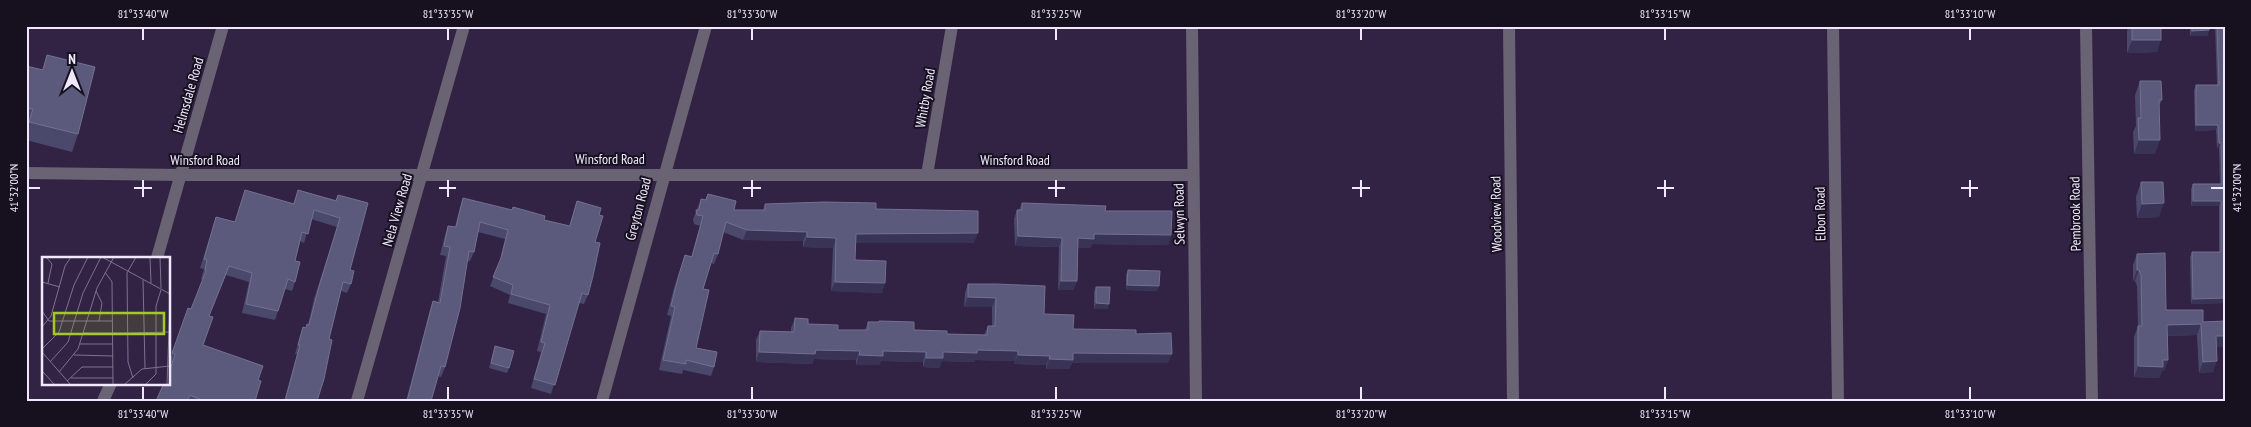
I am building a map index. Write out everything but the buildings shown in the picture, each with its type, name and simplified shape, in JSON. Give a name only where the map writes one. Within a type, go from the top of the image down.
[{"type":"street","name":"Helmsdale Road","points":[[157,257],[223,26]]},
{"type":"street","name":"Nela View Road","points":[[357,401],[464,26]]},
{"type":"street","name":"Greyton Road","points":[[602,401],[663,174],[706,26]]},
{"type":"street","name":"Whitby Road","points":[[927,175],[952,26]]},
{"type":"street","name":"Selwyn Road","points":[[1192,26],[1196,401]]},
{"type":"street","name":"Woodview Road","points":[[1510,26],[1513,401]]},
{"type":"street","name":"Elbon Road","points":[[1832,26],[1838,401]]},
{"type":"street","name":"Pembrook Road","points":[[2086,26],[2092,401]]},
{"type":"street","name":"Winsford Road","points":[[26,173],[181,175],[1193,175]]},
{"type":"street","points":[[103,401],[111,384]]}]
